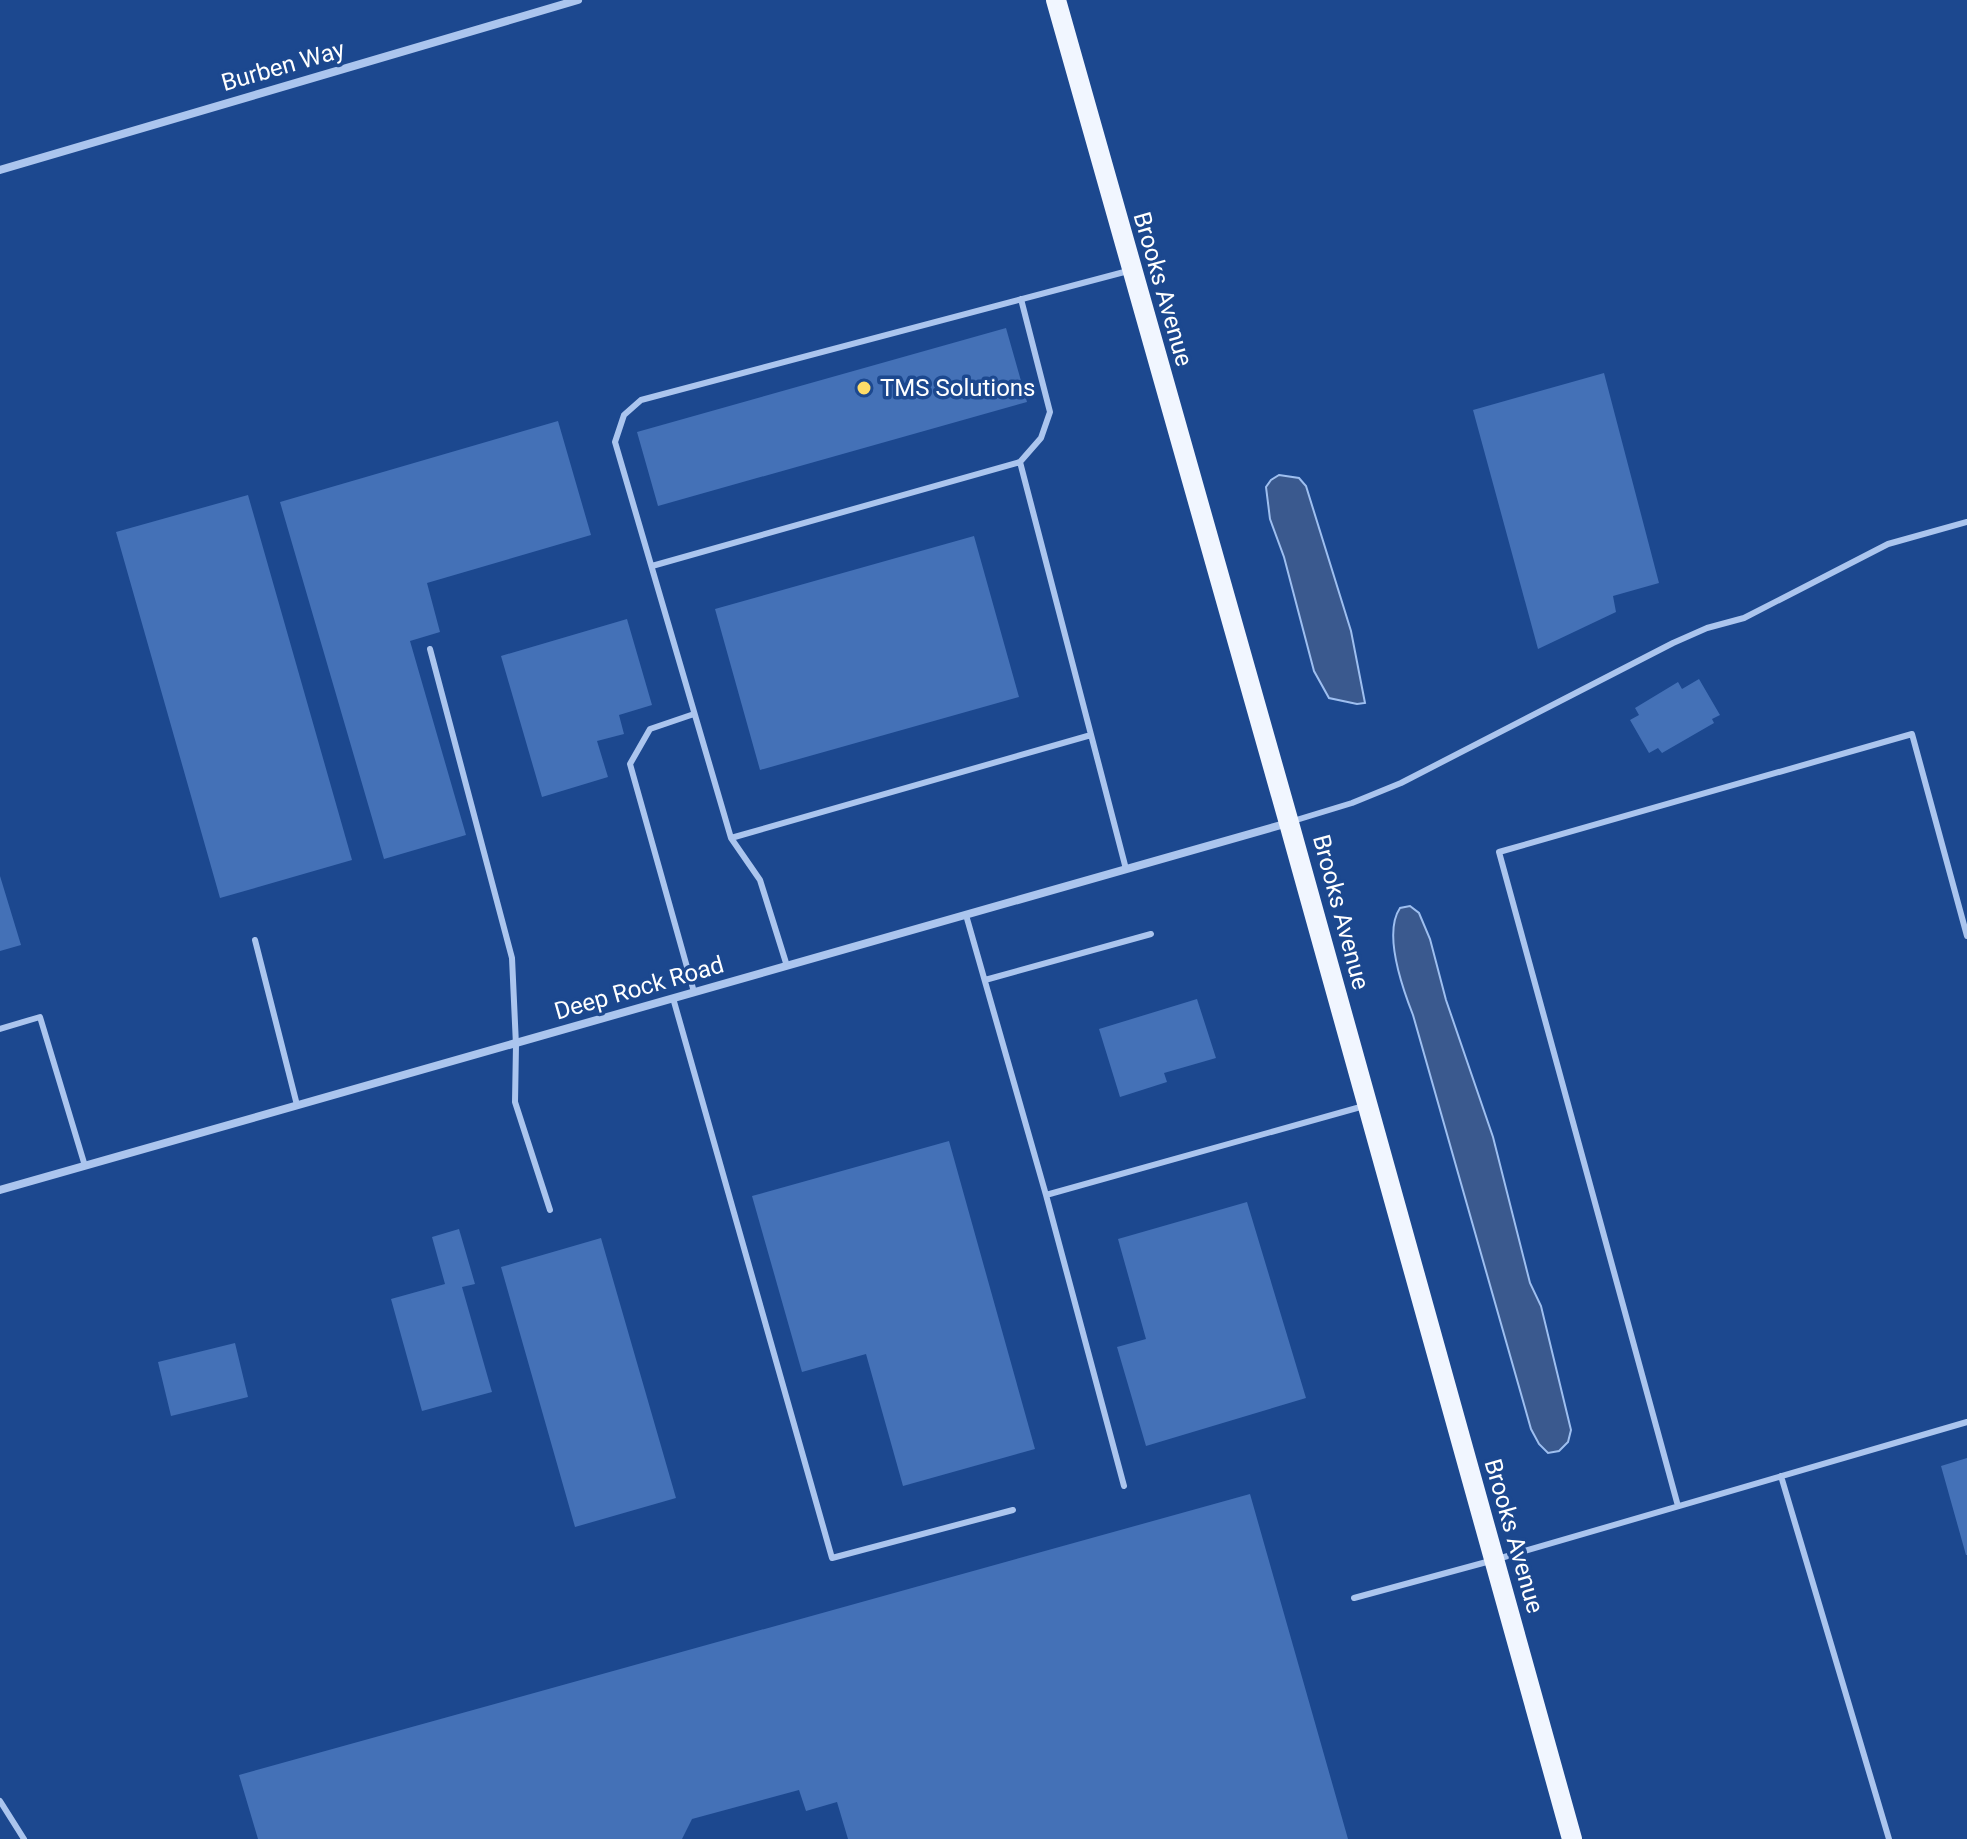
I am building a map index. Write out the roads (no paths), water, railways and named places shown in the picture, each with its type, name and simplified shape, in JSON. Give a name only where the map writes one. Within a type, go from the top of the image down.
[{"type":"main road","name":"Brooks Avenue","points":[[1056,0],[1572,1839]]},
{"type":"street","name":"Burben Way","points":[[0,170],[578,0]]},
{"type":"street","name":"Deep Rock Road","points":[[0,1190],[1289,823]]},
{"type":"lane","points":[[787,966],[760,880],[731,838],[694,714],[615,442],[624,415],[641,400],[1131,270]]},
{"type":"lane","points":[[652,566],[1020,462],[1041,438],[1050,412],[1021,299]]},
{"type":"lane","points":[[1020,462],[1126,869]]},
{"type":"lane","points":[[1289,823],[1401,783],[1673,643],[1707,628],[1744,618],[1888,544],[1967,522]]},
{"type":"lane","points":[[430,649],[512,958],[515,1102],[550,1210]]},
{"type":"lane","points":[[694,714],[650,729],[630,764],[694,992]]},
{"type":"lane","points":[[1678,1506],[1499,852],[1912,734],[1967,936]]},
{"type":"lane","points":[[731,838],[1091,735]]},
{"type":"lane","points":[[966,915],[1046,1195],[1124,1486]]},
{"type":"lane","points":[[985,980],[1151,934]]},
{"type":"lane","points":[[255,940],[297,1105]]},
{"type":"lane","points":[[673,998],[832,1558],[1013,1510]]},
{"type":"lane","points":[[0,1029],[40,1017],[85,1166]]},
{"type":"lane","points":[[1046,1195],[1367,1105]]},
{"type":"lane","points":[[1354,1598],[1967,1422]]},
{"type":"lane","points":[[1781,1476],[1889,1839]]},
{"type":"lane","points":[[0,1801],[24,1839]]},
{"type":"water","points":[[1279,475],[1299,478],[1306,486],[1351,631],[1365,703],[1329,698],[1314,671],[1284,557],[1270,519],[1266,487]]},
{"type":"water","points":[[1410,906],[1419,913],[1430,939],[1446,1000],[1493,1137],[1530,1283],[1541,1306],[1571,1430],[1568,1442],[1559,1451],[1548,1453],[1531,1429],[1400,975],[1393,931],[1400,908]]},
{"type":"place","name":"TMS Solutions","points":[[864,388]]}]
